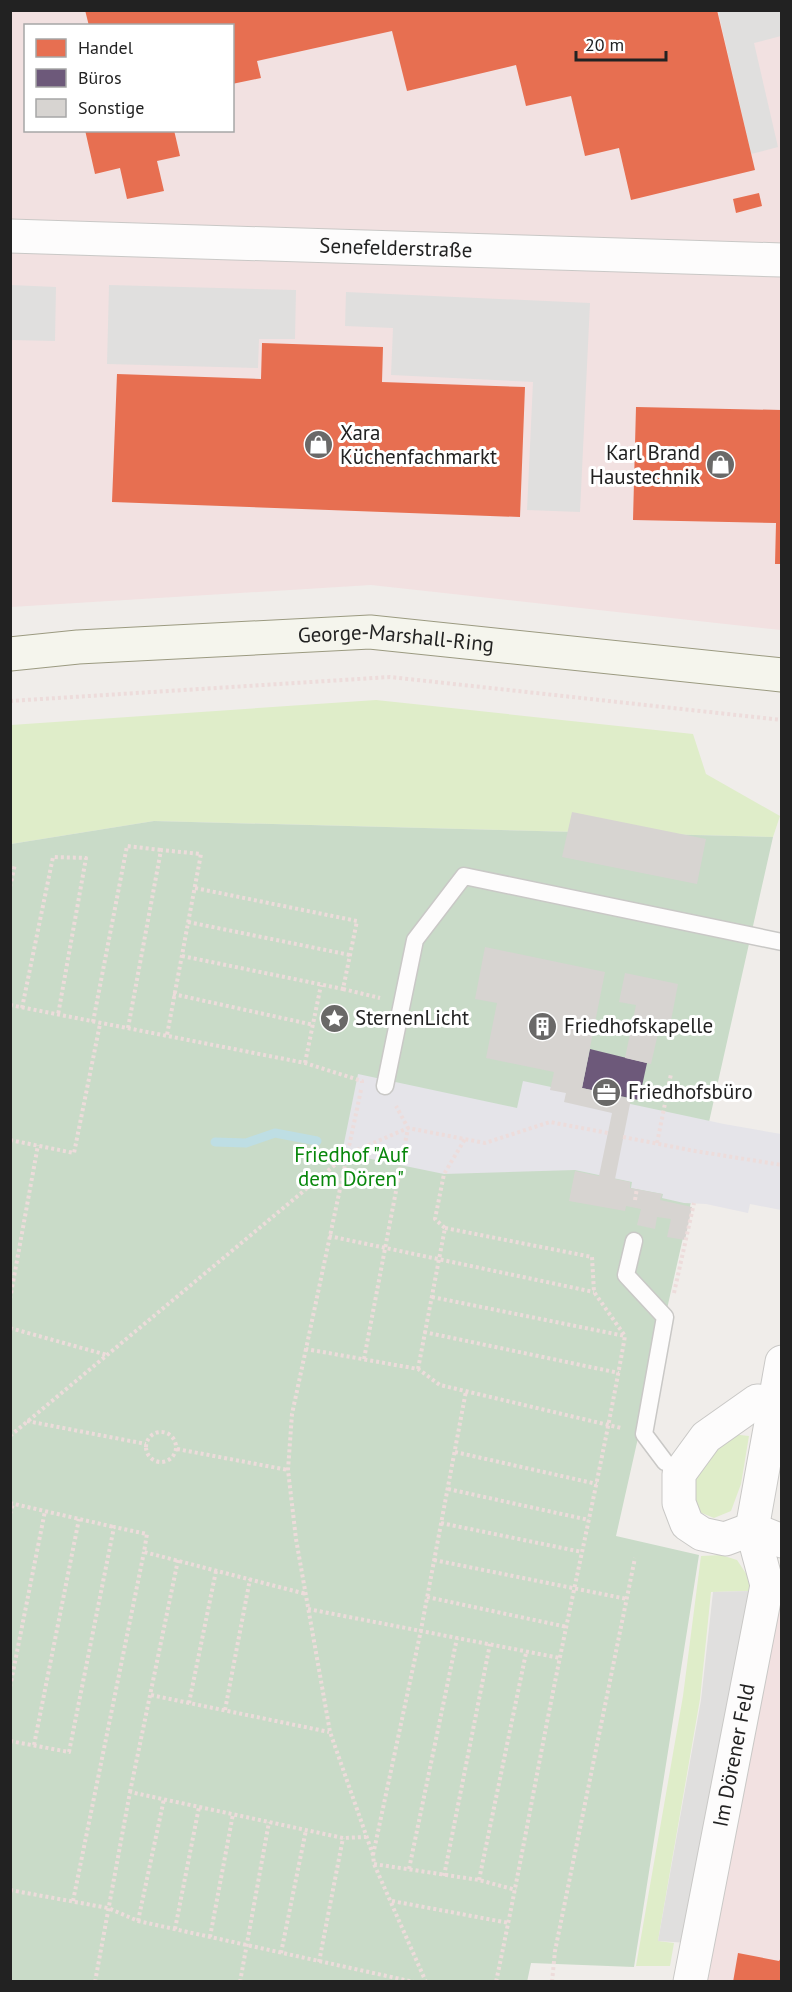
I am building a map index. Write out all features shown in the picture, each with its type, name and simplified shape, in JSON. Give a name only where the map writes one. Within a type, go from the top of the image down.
[{"type":"main road","name":"George-Marshall-Ring","points":[[10,654],[78,646],[370,632],[782,675]]},
{"type":"street","name":"Senefelderstraße","points":[[10,236],[782,260]]},
{"type":"street","name":"Im Dörener Feld","points":[[690,1982],[767,1585],[767,1535],[774,1403],[782,1362]]},
{"type":"street","points":[[767,1535],[725,1539],[702,1534],[687,1524],[679,1503],[679,1474],[706,1437],[757,1401],[774,1403]]},
{"type":"lane","points":[[385,1086],[415,940],[464,876],[782,942]]},
{"type":"lane","points":[[634,1241],[626,1275],[665,1317],[644,1434],[665,1462]]},
{"type":"path","points":[[10,701],[390,677],[782,720]]},
{"type":"path","points":[[93,1022],[127,846],[201,854],[166,1035]]},
{"type":"path","points":[[128,1028],[161,850]]},
{"type":"path","points":[[22,1008],[53,857],[86,858],[58,1015]]},
{"type":"path","points":[[10,887],[15,864]]},
{"type":"path","points":[[195,888],[357,921],[343,989]]},
{"type":"path","points":[[188,922],[350,955]]},
{"type":"path","points":[[182,956],[343,989],[402,1004]]},
{"type":"path","points":[[305,1063],[321,985]]},
{"type":"path","points":[[173,994],[314,1025]]},
{"type":"path","points":[[10,1005],[305,1063],[362,1081],[292,1414],[288,1470],[296,1539],[330,1732],[373,1855],[374,1864],[426,1982]]},
{"type":"path","points":[[10,1140],[74,1153],[100,1023]]},
{"type":"path","points":[[657,1143],[670,1074]]},
{"type":"path","points":[[10,1436],[348,1154],[408,1128],[485,1143],[550,1122],[608,1133]]},
{"type":"path","points":[[364,1359],[408,1128]]},
{"type":"path","points":[[623,1137],[782,1165]]},
{"type":"path","points":[[465,1139],[444,1174],[435,1219],[445,1228],[592,1257],[594,1292],[625,1336],[496,1982]]},
{"type":"path","points":[[10,1299],[38,1145]]},
{"type":"path","points":[[635,1200],[637,1188]]},
{"type":"path","points":[[665,1317],[676,1288],[694,1203]]},
{"type":"path","points":[[418,1368],[445,1228]]},
{"type":"path","points":[[329,1236],[594,1292]]},
{"type":"path","points":[[432,1297],[625,1336]]},
{"type":"path","points":[[10,1328],[107,1355]]},
{"type":"path","points":[[424,1332],[619,1373]]},
{"type":"path","points":[[306,1349],[418,1368],[440,1385],[609,1425]]},
{"type":"path","points":[[373,1855],[421,1630],[466,1391]]},
{"type":"path","points":[[27,1421],[147,1444]]},
{"type":"path","points":[[157,1432],[165,1432],[171,1435],[176,1442],[177,1449],[167,1461],[159,1462],[147,1452],[147,1444],[150,1436],[157,1432]]},
{"type":"path","points":[[177,1449],[288,1470]]},
{"type":"path","points":[[455,1452],[597,1484]]},
{"type":"path","points":[[448,1489],[589,1520]]},
{"type":"path","points":[[10,1514],[12,1504],[147,1534],[73,1901]]},
{"type":"path","points":[[10,1687],[45,1511]]},
{"type":"path","points":[[34,1745],[79,1519]]},
{"type":"path","points":[[441,1523],[582,1552]]},
{"type":"path","points":[[10,1741],[69,1752],[114,1527]]},
{"type":"path","points":[[144,1552],[306,1594]]},
{"type":"path","points":[[552,1982],[555,1952],[635,1558]]},
{"type":"path","points":[[95,1982],[130,1792],[178,1560]]},
{"type":"path","points":[[434,1560],[627,1599]]},
{"type":"path","points":[[189,1703],[216,1571]]},
{"type":"path","points":[[225,1710],[250,1579]]},
{"type":"path","points":[[427,1597],[567,1627]]},
{"type":"path","points":[[308,1609],[560,1658]]},
{"type":"path","points":[[410,1869],[457,1638]]},
{"type":"path","points":[[444,1876],[490,1644]]},
{"type":"path","points":[[478,1880],[526,1653]]},
{"type":"path","points":[[151,1695],[330,1732]]},
{"type":"path","points":[[130,1792],[343,1838],[366,1837]]},
{"type":"path","points":[[138,1921],[164,1799]]},
{"type":"path","points":[[175,1929],[199,1807]]},
{"type":"path","points":[[210,1937],[233,1814]]},
{"type":"path","points":[[240,1982],[269,1822]]},
{"type":"path","points":[[281,1953],[306,1830]]},
{"type":"path","points":[[319,1962],[343,1838]]},
{"type":"path","points":[[374,1864],[478,1880],[516,1890]]},
{"type":"path","points":[[10,1890],[108,1908],[138,1921],[414,1982]]},
{"type":"path","points":[[392,1901],[509,1923]]},
{"type":"shaded area","points":[[11,11],[781,11],[781,630],[371,585],[11,607]]},
{"type":"shaded area","points":[[718,11],[781,11],[781,36],[754,43],[778,147],[751,154]]},
{"type":"shaded area","points":[[11,285],[56,287],[55,341],[11,340]]},
{"type":"shaded area","points":[[109,285],[296,290],[295,339],[259,339],[258,368],[107,364]]},
{"type":"shaded area","points":[[346,292],[590,303],[580,512],[527,510],[533,382],[391,375],[393,328],[345,326]]},
{"type":"shaded area","points":[[358,1074],[517,1108],[523,1081],[781,1134],[781,1210],[750,1204],[748,1213],[706,1204],[684,1203],[662,1198],[663,1194],[631,1188],[632,1182],[575,1170],[444,1174],[342,1153]]},
{"type":"shaded area","points":[[781,1583],[781,1981],[701,1981]]},
{"type":"shaded area","points":[[749,1591],[688,1943],[658,1941],[701,1700],[713,1592]]},
{"type":"green space","points":[[376,700],[693,734],[706,774],[780,816],[773,837],[154,821],[11,844],[11,725]]},
{"type":"green space","name":"Friedhof \"Auf dem Dören\"","points":[[154,821],[773,837],[616,1536],[699,1555],[634,1967],[531,1963],[527,1982],[11,1982],[11,844]]},
{"type":"green space","points":[[732,1434],[749,1436],[741,1484],[731,1511],[714,1518],[692,1509],[689,1480],[710,1448]]},
{"type":"green space","points":[[721,1555],[737,1560],[751,1581],[749,1591],[711,1592],[700,1699],[658,1941],[674,1943],[670,1966],[636,1966],[683,1696],[701,1556]]},
{"type":"building: Handel","points":[[85,10],[717,10],[755,170],[631,200],[619,148],[585,156],[571,96],[526,106],[516,65],[407,91],[392,31],[257,61],[261,78],[234,84],[234,24],[88,24]]},
{"type":"building: Handel","points":[[85,132],[174,132],[180,156],[157,161],[164,191],[127,199],[120,168],[95,174]]},
{"type":"building: Handel","points":[[759,193],[762,206],[736,213],[733,199]]},
{"type":"building: Handel","name":"Xara Küchenfachmarkt","points":[[262,343],[383,347],[382,382],[525,387],[520,517],[112,502],[117,374],[261,379]]},
{"type":"building: Handel","name":"Karl Brand Haustechnik","points":[[636,407],[782,410],[782,564],[775,564],[776,523],[633,520]]},
{"type":"building: Handel","points":[[738,1953],[779,1961],[782,1956],[782,1982],[733,1982]]},
{"type":"building: Büros","points":[[590,1049],[647,1063],[639,1100],[582,1088]]},
{"type":"building: Sonstige","points":[[572,812],[706,839],[697,884],[562,857]]},
{"type":"building: Sonstige","name":"Friedhofskapelle","points":[[485,947],[605,972],[582,1088],[631,1099],[615,1179],[630,1182],[630,1188],[662,1194],[660,1200],[692,1207],[685,1240],[667,1237],[671,1219],[657,1217],[655,1229],[637,1225],[641,1209],[626,1206],[625,1211],[569,1201],[575,1171],[599,1176],[612,1113],[564,1102],[566,1093],[550,1090],[554,1072],[486,1058],[497,1003],[475,999]]},
{"type":"building: Sonstige","points":[[625,973],[678,984],[669,1031],[659,1029],[651,1064],[625,1058],[636,1005],[619,1002]]},
{"type":"waterway","points":[[215,1142],[246,1143],[275,1133],[317,1141]]},
{"type":"place","name":"Xara Küchenfachmarkt","points":[[319,445]]},
{"type":"place","name":"Karl Brand Haustechnik","points":[[721,465]]},
{"type":"place","name":"SternenLicht","points":[[334,1018]]},
{"type":"place","name":"Friedhofskapelle","points":[[543,1026]]},
{"type":"place","name":"Friedhofsbüro","points":[[607,1092]]}]
